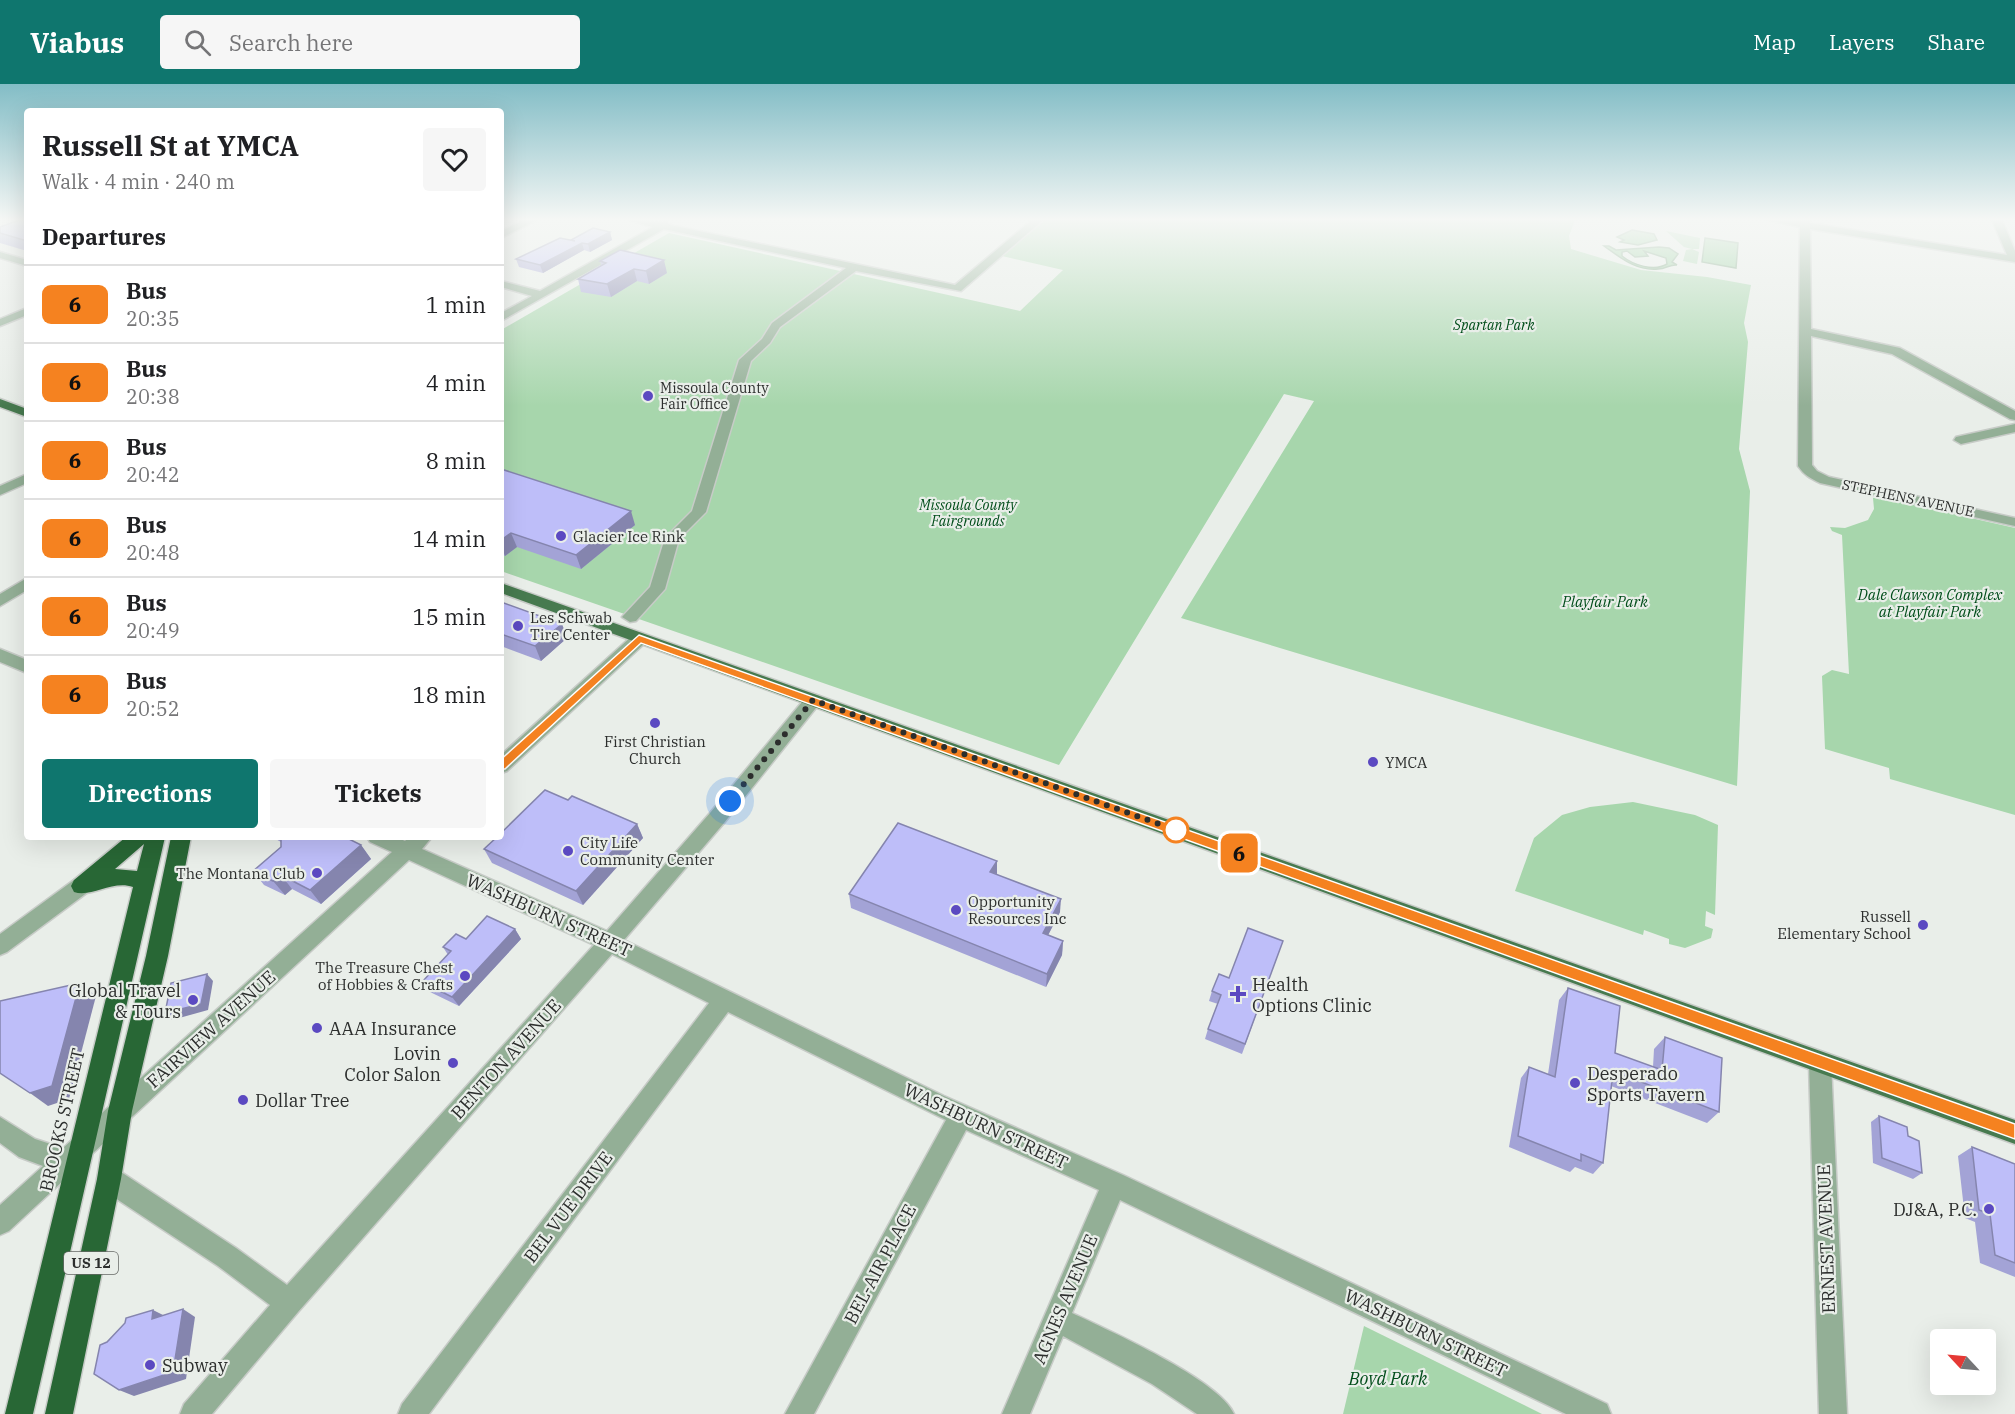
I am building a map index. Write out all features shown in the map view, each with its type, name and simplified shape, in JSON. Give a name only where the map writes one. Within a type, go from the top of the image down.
[{"type":"highway","points":[[81,886],[135,840]]},
{"type":"highway","name":"BROOKS STREET","points":[[19,1414],[74,1154],[154,840]]},
{"type":"highway","name":"US 12","points":[[59,1414],[109,1179],[120,1112],[157,956],[179,840]]},
{"type":"highway","points":[[81,886],[122,876],[136,878],[144,883]]},
{"type":"main road","points":[[0,403],[24,411]]},
{"type":"main road","points":[[504,589],[2015,1132]]},
{"type":"street","points":[[504,316],[564,282]]},
{"type":"street","points":[[630,617],[657,589],[672,538],[699,512],[745,360],[766,341],[776,325],[835,282]]},
{"type":"street","points":[[925,282],[957,289],[965,282]]},
{"type":"street","points":[[1805,282],[1805,332],[1896,351],[2015,416]]},
{"type":"street","points":[[504,285],[542,295]]},
{"type":"street","points":[[0,323],[24,312]]},
{"type":"street","name":"STEPHENS AVENUE","points":[[1805,332],[1805,466],[1812,474],[1825,480],[2015,522]]},
{"type":"street","points":[[1961,440],[2015,428]]},
{"type":"street","points":[[0,491],[24,479]]},
{"type":"street","points":[[0,594],[24,582]]},
{"type":"street","points":[[0,601],[24,583]]},
{"type":"street","points":[[0,608],[24,595]]},
{"type":"street","points":[[504,763],[639,639]]},
{"type":"street","points":[[0,655],[24,666]]},
{"type":"street","name":"BENTON AVENUE","points":[[194,1414],[289,1303],[610,942],[717,818],[813,700]]},
{"type":"street","name":"WASHBURN STREET","points":[[393,840],[414,844],[724,1000],[962,1116],[1114,1184],[1597,1414]]},
{"type":"street","name":"FAIRVIEW AVENUE","points":[[0,1222],[414,844]]},
{"type":"street","points":[[0,946],[81,886]]},
{"type":"street","name":"BEL VUE DRIVE","points":[[412,1414],[724,1000]]},
{"type":"street","name":"ERNEST AVENUE","points":[[1820,1063],[1833,1414]]},
{"type":"street","name":"BEL-AIR PLACE","points":[[799,1414],[962,1116]]},
{"type":"street","points":[[0,1129],[28,1149],[74,1154]]},
{"type":"street","points":[[109,1179],[227,1257],[289,1303]]},
{"type":"street","name":"AGNES AVENUE","points":[[1016,1414],[1114,1184]]},
{"type":"street","points":[[1056,1319],[1147,1365],[1198,1396],[1220,1414]]},
{"type":"green space","points":[[584,282],[890,282],[1020,311],[1050,282],[1735,282],[1751,285],[1744,323],[1748,342],[1739,449],[1750,491],[1737,786],[1181,618],[1314,401],[1284,394],[1059,765],[504,572],[504,328]]},
{"type":"green space","name":"Dale Clawson Complex at Playfair Park","points":[[1878,497],[2015,528],[2015,815],[1890,779],[1889,768],[1825,749],[1822,676],[1832,670],[1849,674],[1842,535],[1832,531],[1830,527],[1845,528],[1868,520],[1874,509],[1873,498]]},
{"type":"green space","points":[[1633,802],[1695,815],[1718,825],[1715,915],[1706,911],[1705,926],[1713,929],[1711,938],[1685,948],[1669,944],[1669,939],[1644,930],[1643,935],[1515,891],[1534,838],[1562,815],[1590,807]]},
{"type":"green space","name":"Boyd Park","points":[[1364,1326],[1542,1414],[1343,1414]]},
{"type":"building","name":"Glacier Ice Rink","points":[[504,470],[631,511],[576,555],[511,533],[504,538]]},
{"type":"building","points":[[504,603],[562,624],[535,646],[504,635]]},
{"type":"building","name":"City Life Community Center","points":[[545,790],[568,800],[572,796],[637,824],[576,891],[484,849],[494,840],[504,840],[504,830]]},
{"type":"building","name":"Opportunity Resources Inc","points":[[898,823],[997,861],[990,872],[1061,899],[1043,933],[1063,941],[1047,974],[849,894]]},
{"type":"building","points":[[281,840],[351,840],[361,845],[310,890],[281,875],[273,881],[253,871],[281,847]]},
{"type":"building","points":[[487,916],[515,929],[452,997],[422,982],[451,951],[443,947],[456,934],[466,939]]},
{"type":"building","name":"Health Options Clinic","points":[[1248,928],[1283,941],[1245,1044],[1208,1029],[1221,995],[1212,991],[1219,974],[1229,978]]},
{"type":"building","points":[[207,974],[201,1004],[165,1013],[171,983]]},
{"type":"building","points":[[80,983],[52,1086],[30,1093],[0,1073],[0,1001]]},
{"type":"building","points":[[1568,988],[1620,1006],[1615,1053],[1662,1070],[1665,1037],[1722,1058],[1719,1112],[1613,1071],[1603,1163],[1581,1154],[1581,1161],[1518,1136],[1529,1067],[1555,1077]]},
{"type":"building","points":[[1879,1116],[1907,1127],[1908,1136],[1919,1141],[1922,1173],[1882,1158]]},
{"type":"building","points":[[1972,1147],[2015,1164],[2015,1263],[1995,1255],[1990,1214],[1979,1210]]},
{"type":"building","name":"Subway","points":[[183,1309],[173,1372],[119,1390],[94,1374],[100,1345],[107,1342],[125,1323],[126,1318],[153,1310],[152,1319]]},
{"type":"bus line","name":"6","points":[[504,763],[639,639],[1217,844],[2015,1132]]},
{"type":"place","name":"Missoula County Fair Office","points":[[648,396]]},
{"type":"place","name":"Glacier Ice Rink","points":[[561,536]]},
{"type":"place","name":"Les Schwab Tire Center","points":[[518,626]]},
{"type":"place","name":"First Christian Church","points":[[655,723]]},
{"type":"place","name":"YMCA","points":[[1373,762]]},
{"type":"place","name":"City Life Community Center","points":[[568,851]]},
{"type":"place","name":"The Montana Club","points":[[317,873]]},
{"type":"place","name":"Opportunity Resources Inc","points":[[956,910]]},
{"type":"place","name":"Russell Elementary School","points":[[1923,925]]},
{"type":"place","name":"The Treasure Chest of Hobbies & Crafts","points":[[465,976]]},
{"type":"place","name":"Health Options Clinic","points":[[1238,994]]},
{"type":"place","name":"Global Travel & Tours","points":[[193,1000]]},
{"type":"place","name":"AAA Insurance","points":[[317,1028]]},
{"type":"place","name":"Lovin Color Salon","points":[[453,1063]]},
{"type":"place","name":"Desperado Sports Tavern","points":[[1575,1083]]},
{"type":"place","name":"Dollar Tree","points":[[243,1100]]},
{"type":"place","name":"DJ&A, P.C.","points":[[1989,1209]]},
{"type":"place","name":"Subway","points":[[150,1365]]},
{"type":"route","points":[[730,801],[813,700],[1176,830]]},
{"type":"park label","name":"Spartan Park","points":[[1494,325]]},
{"type":"park label","name":"Missoula County Fairgrounds","points":[[968,514]]},
{"type":"park label","name":"Playfair Park","points":[[1605,601]]}]
